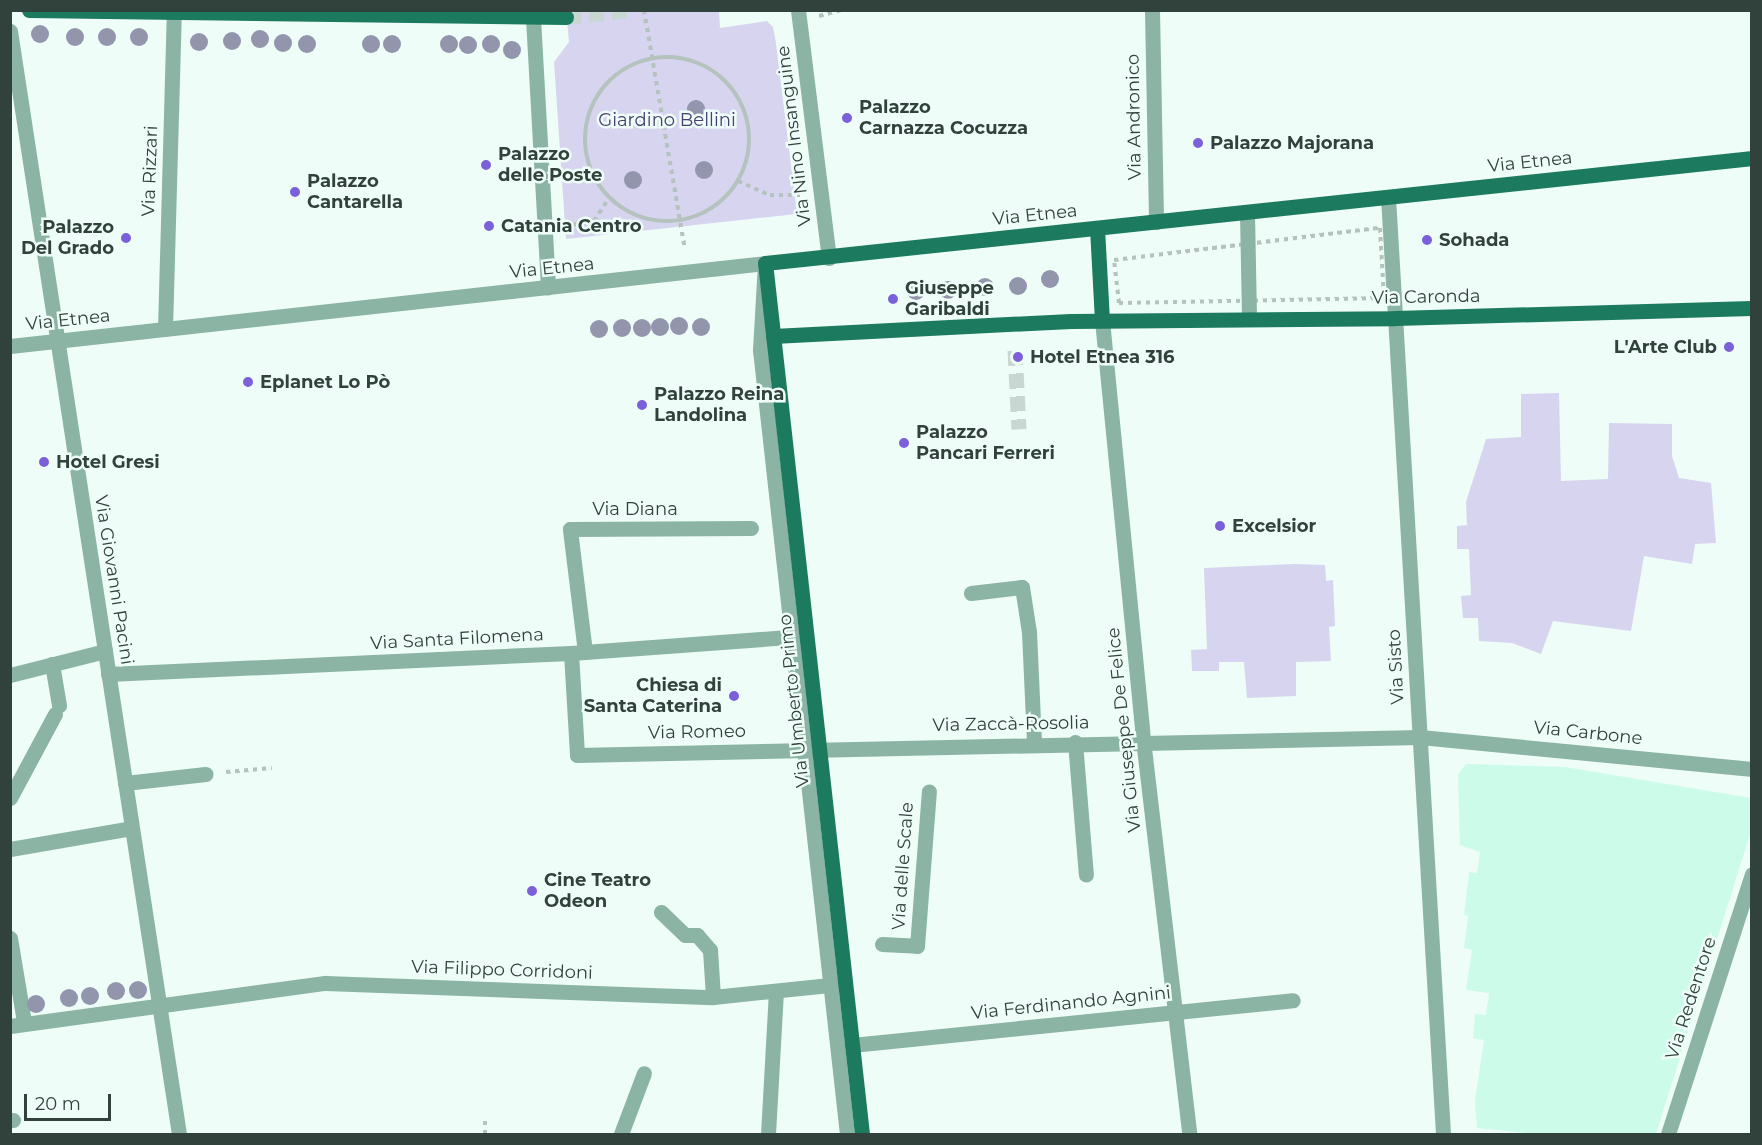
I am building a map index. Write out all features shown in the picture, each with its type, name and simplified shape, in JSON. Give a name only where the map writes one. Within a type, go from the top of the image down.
[{"type":"main road","points":[[29,10],[174,14],[566,17]]},
{"type":"main road","name":"Via Etnea","points":[[765,263],[1752,158]]},
{"type":"main road","name":"Via Etnea","points":[[1097,228],[1102,320]]},
{"type":"main road","name":"Via Umberto Primo","points":[[765,263],[799,637],[837,984],[852,1046],[862,1134]]},
{"type":"main road","name":"Via Caronda","points":[[1102,320],[1395,318],[1752,308]]},
{"type":"main road","points":[[773,336],[1102,320]]},
{"type":"street","name":"Via Nino Insanguine","points":[[798,10],[828,258]]},
{"type":"street","name":"Via Andronico","points":[[1152,10],[1156,222]]},
{"type":"street","name":"Via Rizzari","points":[[165,329],[174,14]]},
{"type":"street","points":[[533,18],[548,288]]},
{"type":"street","name":"Via Giovanni Pacini","points":[[10,31],[179,1134]]},
{"type":"street","name":"Via Sisto","points":[[1388,198],[1443,1134]]},
{"type":"street","points":[[1247,213],[1249,318]]},
{"type":"street","points":[[765,263],[758,336],[799,637]]},
{"type":"street","name":"Via Etnea","points":[[10,345],[765,263]]},
{"type":"street","name":"Via Giuseppe De Felice","points":[[1102,320],[1143,740],[1189,1134]]},
{"type":"street","name":"Via Diana","points":[[578,652],[570,529],[751,528]]},
{"type":"street","points":[[971,593],[1022,587],[1029,632],[1034,743]]},
{"type":"street","name":"Via Santa Filomena","points":[[108,674],[578,652],[799,637]]},
{"type":"street","points":[[10,675],[105,651]]},
{"type":"street","name":"Via Romeo","points":[[578,652],[577,754],[811,749]]},
{"type":"street","points":[[10,798],[57,709],[52,664]]},
{"type":"street","name":"Via Zaccà-Rosolia","points":[[811,749],[1143,740],[1420,737]]},
{"type":"street","name":"Via Carbone","points":[[1420,737],[1752,769]]},
{"type":"street","points":[[1075,742],[1086,875]]},
{"type":"street","points":[[125,783],[205,774]]},
{"type":"street","name":"Via delle Scale","points":[[882,944],[917,946],[929,791]]},
{"type":"street","points":[[10,849],[131,828]]},
{"type":"street","name":"Via Redentore","points":[[1668,1134],[1752,874]]},
{"type":"street","points":[[660,912],[685,935],[697,935],[710,950],[713,997]]},
{"type":"street","points":[[10,938],[24,1023]]},
{"type":"street","name":"Via Filippo Corridoni","points":[[24,1023],[325,983],[713,997],[837,984]]},
{"type":"street","points":[[837,984],[847,1134]]},
{"type":"street","points":[[768,1134],[776,991]]},
{"type":"street","name":"Via Ferdinando Agnini","points":[[852,1046],[1293,1000]]},
{"type":"street","points":[[621,1134],[644,1073]]},
{"type":"street","points":[[1184,1134],[1189,1134]]},
{"type":"path","points":[[644,10],[685,249]]},
{"type":"path","points":[[815,17],[842,10]]},
{"type":"path","points":[[680,57],[705,66],[726,82],[741,104],[748,129],[747,156],[738,181],[722,200],[702,213],[680,220],[642,217],[609,198],[594,177],[586,153],[585,127],[593,103],[608,81],[629,66],[653,58],[680,57]]},
{"type":"path","points":[[738,181],[770,195],[821,192]]},
{"type":"path","points":[[545,230],[594,221],[609,198]]},
{"type":"path","points":[[1119,303],[1384,298],[1380,228]]},
{"type":"path","points":[[205,774],[272,768]]},
{"type":"path","points":[[485,1120],[485,1134]]},
{"type":"shaded area","points":[[1466,764],[1565,767],[1751,798],[1751,831],[1656,1134],[1537,1134],[1477,1128],[1475,1101],[1484,1040],[1473,1038],[1475,1014],[1486,1015],[1489,993],[1466,990],[1472,950],[1464,948],[1468,916],[1464,915],[1469,872],[1477,873],[1480,852],[1460,845],[1458,775]]},
{"type":"green space","name":"Giardino Bellini","points":[[566,11],[719,11],[720,28],[767,21],[773,27],[776,43],[797,214],[566,239],[554,62],[569,42]]},
{"type":"green space","points":[[1559,393],[1561,481],[1608,479],[1609,423],[1672,424],[1672,456],[1679,478],[1711,483],[1716,543],[1695,544],[1692,564],[1644,556],[1631,631],[1553,621],[1541,654],[1512,643],[1479,641],[1478,618],[1463,618],[1461,596],[1471,595],[1469,549],[1457,549],[1457,526],[1467,525],[1466,502],[1486,439],[1521,437],[1521,394]]},
{"type":"green space","points":[[1325,565],[1326,581],[1333,580],[1335,626],[1329,627],[1331,661],[1296,662],[1296,696],[1247,698],[1244,662],[1219,662],[1219,671],[1192,671],[1191,650],[1207,649],[1204,568]]},
{"type":"tunnel","points":[[566,17],[631,10]]},
{"type":"tunnel","points":[[1015,350],[1019,429]]},
{"type":"place","name":"Palazzo Carnazza Cocuzza","points":[[847,118]]},
{"type":"place","name":"Palazzo Majorana","points":[[1198,143]]},
{"type":"place","name":"Palazzo delle Poste","points":[[486,165]]},
{"type":"place","name":"Palazzo Cantarella","points":[[295,192]]},
{"type":"place","name":"Catania Centro","points":[[489,226]]},
{"type":"place","name":"Palazzo Del Grado","points":[[126,238]]},
{"type":"place","name":"Sohada","points":[[1427,240]]},
{"type":"place","name":"Giuseppe Garibaldi","points":[[893,299]]},
{"type":"place","name":"L'Arte Club","points":[[1729,347]]},
{"type":"place","name":"Hotel Etnea 316","points":[[1018,357]]},
{"type":"place","name":"Eplanet Lo Pò","points":[[248,382]]},
{"type":"place","name":"Palazzo Reina Landolina","points":[[642,405]]},
{"type":"place","name":"Palazzo Pancari Ferreri","points":[[904,443]]},
{"type":"place","name":"Hotel Gresi","points":[[44,462]]},
{"type":"place","name":"Excelsior","points":[[1220,526]]},
{"type":"place","name":"Chiesa di Santa Caterina","points":[[734,696]]},
{"type":"place","name":"Cine Teatro Odeon","points":[[532,891]]}]
